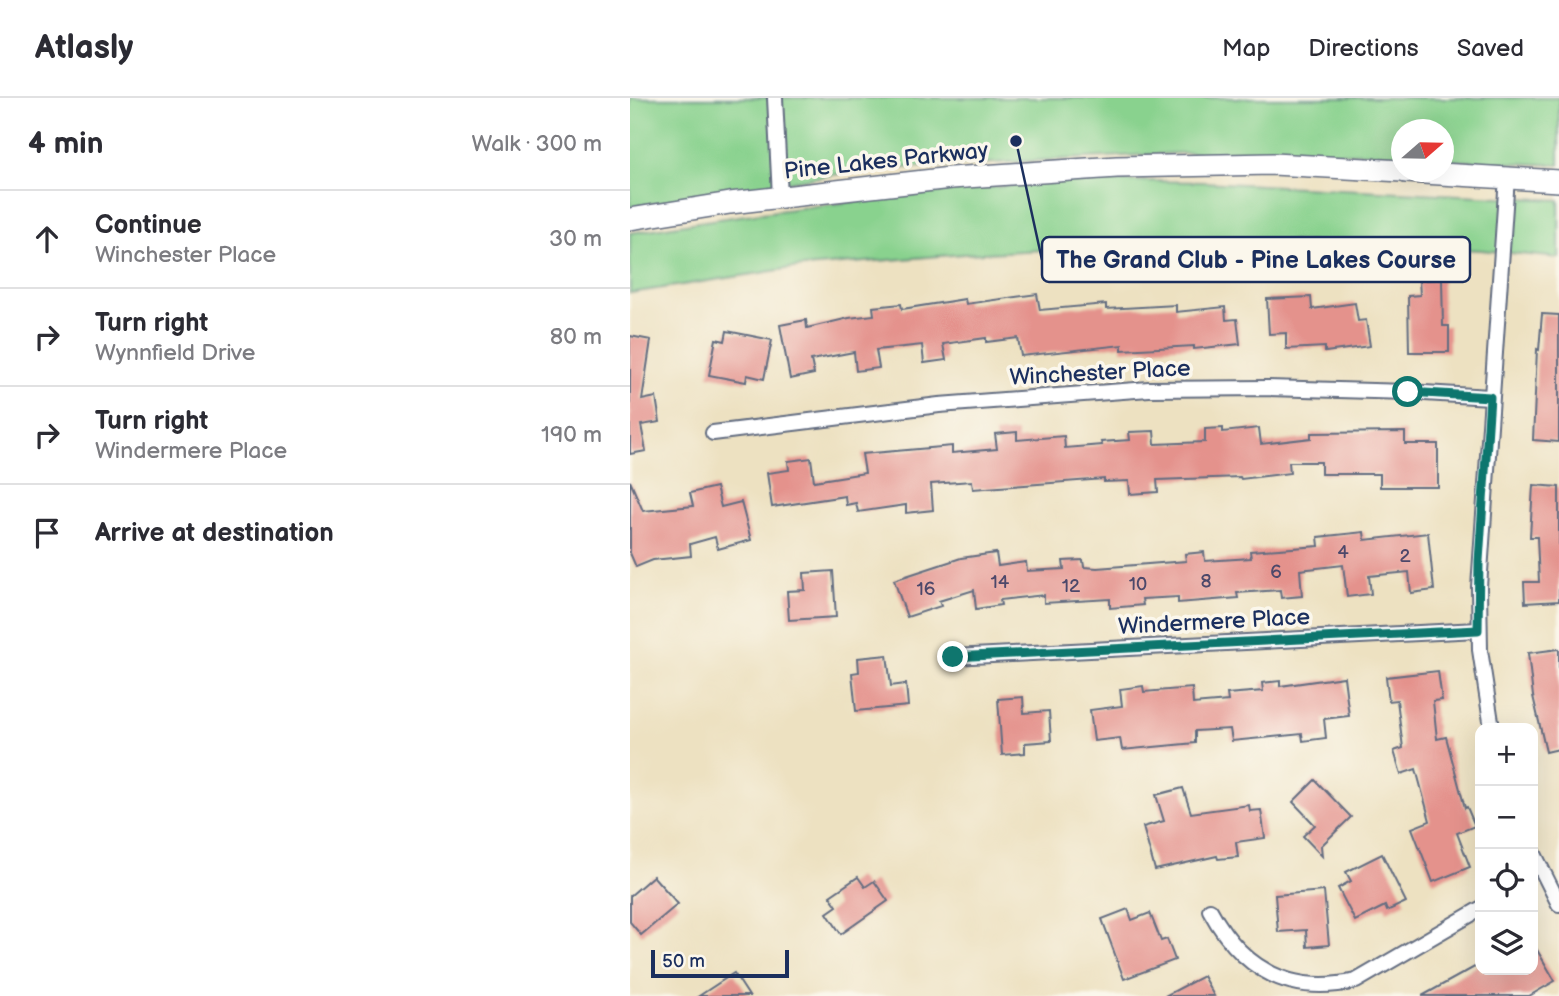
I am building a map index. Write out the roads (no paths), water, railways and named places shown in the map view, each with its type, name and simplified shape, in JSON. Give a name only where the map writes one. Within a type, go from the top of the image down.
[{"type":"street","points":[[775,98],[780,197]]},
{"type":"street","name":"Pine Lakes Parkway","points":[[630,219],[780,197],[951,178],[1117,167],[1273,164],[1391,170]]},
{"type":"street","name":"Pine Lakes Parkway","points":[[1454,174],[1559,181]]},
{"type":"street","points":[[1491,723],[1478,630],[1479,561],[1507,177]]},
{"type":"street","name":"Winchester Place","points":[[713,433],[939,405],[1149,389],[1293,389],[1490,397]]},
{"type":"street","name":"Windermere Place","points":[[953,657],[1478,630]]},
{"type":"street","points":[[1538,876],[1559,904]]},
{"type":"street","points":[[1210,911],[1232,948],[1247,962],[1277,982],[1310,991],[1341,988],[1356,981],[1475,912]]},
{"type":"place","name":"The Grand Club - Pine Lakes Course","points":[[1016,141]]}]
